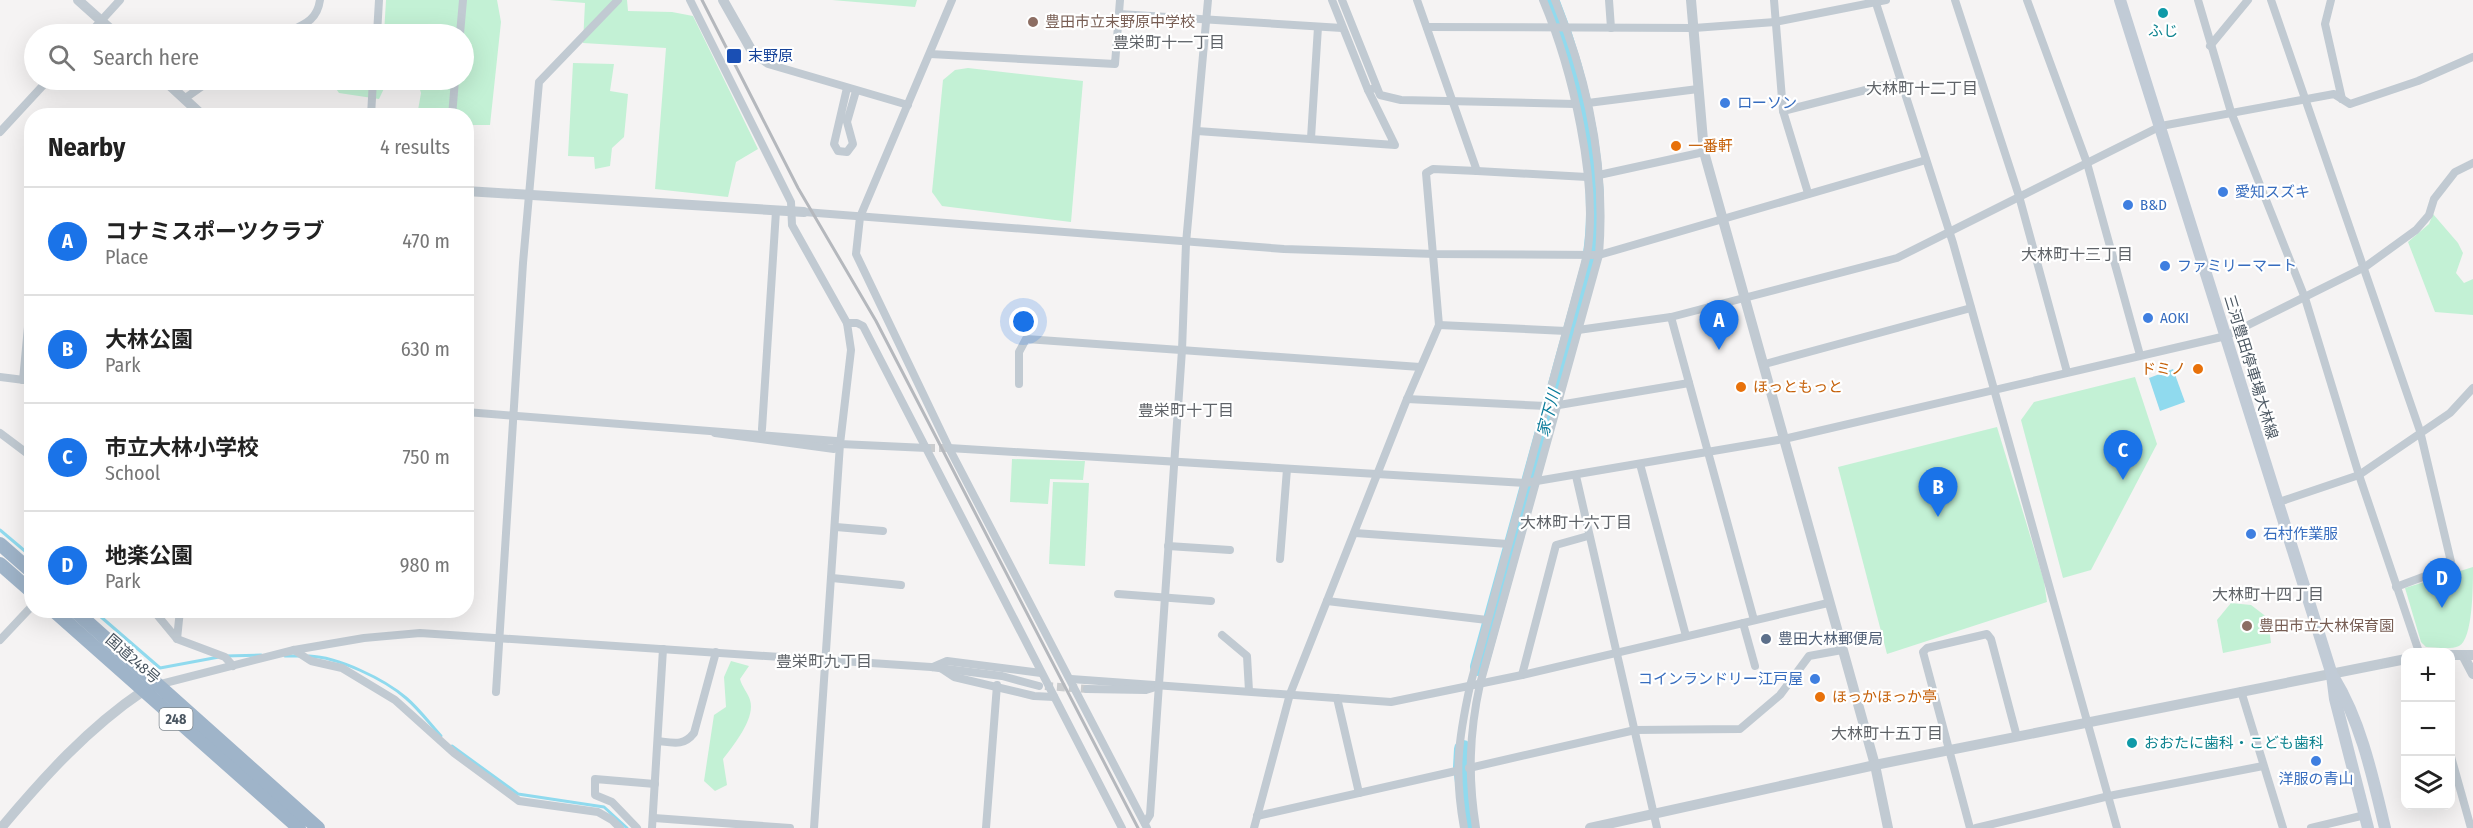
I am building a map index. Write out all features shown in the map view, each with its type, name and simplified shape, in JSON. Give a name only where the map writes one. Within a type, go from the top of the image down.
[{"type":"highway","points":[[0,544],[24,565]]},
{"type":"highway","points":[[0,564],[24,585]]},
{"type":"highway","name":"国道248号","points":[[61,618],[292,826]]},
{"type":"highway","name":"国道248号","points":[[83,618],[318,828]]},
{"type":"main road","name":"三河豊田停車場大林線","points":[[2120,0],[2161,126],[2276,503],[2332,675],[2349,706],[2385,828]]},
{"type":"main road","name":"三河豊田停車場大林線","points":[[2332,675],[2335,699],[2368,828]]},
{"type":"street","points":[[78,0],[105,24]]},
{"type":"street","points":[[99,24],[120,0]]},
{"type":"street","points":[[306,24],[318,12],[320,0]]},
{"type":"street","points":[[378,24],[379,0]]},
{"type":"street","points":[[461,24],[463,0]]},
{"type":"street","points":[[496,692],[523,263],[539,82],[618,0]]},
{"type":"street","points":[[690,0],[791,202],[792,225],[847,323],[851,350],[840,444],[814,828]]},
{"type":"street","points":[[723,0],[753,53],[768,64],[856,92],[908,105]]},
{"type":"street","points":[[952,0],[860,217],[856,254],[950,448],[1146,826]]},
{"type":"street","points":[[930,54],[1114,64],[1120,0]]},
{"type":"street","points":[[1146,826],[1150,815],[1160,686],[1182,350],[1186,243],[1208,0]]},
{"type":"street","points":[[1332,0],[1342,28],[1372,89],[1386,98],[1575,104]]},
{"type":"street","points":[[1197,131],[1395,145],[1372,89],[1342,0]]},
{"type":"street","points":[[1417,0],[1477,171]]},
{"type":"street","points":[[1464,828],[1456,771],[1461,729],[1470,686],[1587,255],[1591,211],[1575,104],[1569,75],[1543,0]]},
{"type":"street","points":[[1476,828],[1469,768],[1471,727],[1480,684],[1599,255],[1603,217],[1588,104],[1580,67],[1555,0]]},
{"type":"street","points":[[1609,0],[1611,28]]},
{"type":"street","points":[[1691,0],[1704,152],[1875,765],[1888,828]]},
{"type":"street","points":[[1774,0],[1783,111],[1808,194]]},
{"type":"street","points":[[1427,27],[1694,28],[1775,22],[1886,0]]},
{"type":"street","points":[[1954,0],[2019,196],[2067,372]]},
{"type":"street","points":[[2026,0],[2087,163],[2140,356]]},
{"type":"street","points":[[2198,0],[2231,112],[2305,298],[2359,475],[2418,648]]},
{"type":"street","points":[[2210,46],[2248,0]]},
{"type":"street","points":[[2271,0],[2420,431],[2452,566],[2396,586]]},
{"type":"street","points":[[2331,0],[2325,24],[2342,99]]},
{"type":"street","points":[[1875,2],[1950,233],[2117,828]]},
{"type":"street","points":[[1119,14],[1342,28]]},
{"type":"street","points":[[1311,138],[1318,27]]},
{"type":"street","points":[[1578,330],[1671,317],[1897,258],[2161,126],[2334,94],[2350,104],[2418,81],[2473,57]]},
{"type":"street","points":[[1783,111],[1901,81]]},
{"type":"street","points":[[847,88],[834,144],[843,152],[847,152],[854,144],[848,122],[856,92]]},
{"type":"street","points":[[1588,104],[1698,89]]},
{"type":"street","points":[[0,132],[39,90]]},
{"type":"street","points":[[175,90],[194,108]]},
{"type":"street","points":[[184,99],[197,90]]},
{"type":"street","points":[[372,108],[373,90]]},
{"type":"street","points":[[453,108],[454,90]]},
{"type":"street","points":[[1599,176],[1704,152]]},
{"type":"street","points":[[474,192],[804,212],[1186,243],[1435,254],[1599,255],[1722,217],[1926,160]]},
{"type":"street","points":[[950,448],[1525,483],[1576,476],[1708,450],[1784,439],[2226,336],[2365,267],[2424,223],[2434,199],[2456,172],[2473,163]]},
{"type":"street","points":[[1254,828],[1290,694],[1407,399],[1439,325],[1435,254],[1426,173],[1433,169],[1587,177]]},
{"type":"street","points":[[762,429],[776,211]]},
{"type":"street","points":[[1765,364],[1971,308]]},
{"type":"street","points":[[1671,317],[1754,620]]},
{"type":"street","points":[[847,323],[857,323],[863,326],[1122,828]]},
{"type":"street","points":[[1439,325],[1566,331]]},
{"type":"street","points":[[1019,384],[1019,352],[1026,339],[1420,367]]},
{"type":"street","points":[[0,377],[24,381]]},
{"type":"street","points":[[1559,405],[1689,383]]},
{"type":"street","points":[[2276,503],[2359,475],[2450,412],[2473,388]]},
{"type":"street","points":[[1407,399],[1546,406]]},
{"type":"street","points":[[474,412],[703,428],[836,441],[840,444],[926,448]]},
{"type":"street","points":[[0,433],[24,450]]},
{"type":"street","points":[[1640,464],[1686,636]]},
{"type":"street","points":[[1280,559],[1287,469]]},
{"type":"street","points":[[1576,476],[1657,828]]},
{"type":"street","points":[[836,527],[884,531]]},
{"type":"street","points":[[1355,533],[1508,544]]},
{"type":"street","points":[[1522,675],[1556,545],[1588,536]]},
{"type":"street","points":[[1168,546],[1230,550]]},
{"type":"street","points":[[832,578],[901,585]]},
{"type":"street","points":[[1118,594],[1211,601]]},
{"type":"street","points":[[1328,601],[1487,620]]},
{"type":"street","points":[[1071,679],[1391,702],[1522,675],[1828,603]]},
{"type":"street","points":[[0,640],[24,614]]},
{"type":"street","points":[[160,618],[177,639],[225,657],[233,666]]},
{"type":"street","points":[[177,639],[179,618]]},
{"type":"street","points":[[1743,622],[1755,666]]},
{"type":"street","points":[[1,828],[54,768],[113,711],[143,691],[159,684],[294,650],[364,638],[420,633],[716,652],[825,662],[936,668],[1002,676],[1039,686]]},
{"type":"street","points":[[1970,828],[1923,652],[1927,648],[1987,634],[1992,639],[2017,737]]},
{"type":"street","points":[[1222,635],[1247,657],[1249,692]]},
{"type":"street","points":[[652,828],[663,649]]},
{"type":"street","points":[[294,650],[311,661],[342,668],[395,700],[454,753],[519,801],[598,812],[620,828]]},
{"type":"street","points":[[1469,768],[1635,730],[1740,729],[1780,695],[1809,656],[1842,650]]},
{"type":"street","points":[[658,741],[681,743],[688,741],[694,733],[716,652]]},
{"type":"street","points":[[2468,655],[2473,674]]},
{"type":"street","points":[[1590,828],[1875,765],[2401,660]]},
{"type":"street","points":[[936,668],[947,661],[1041,673]]},
{"type":"street","points":[[936,668],[954,677],[997,685],[1034,696],[1054,697]]},
{"type":"street","points":[[986,828],[997,685]]},
{"type":"street","points":[[1087,690],[1146,690],[1160,686]]},
{"type":"street","points":[[2241,691],[2283,828]]},
{"type":"street","points":[[1337,698],[1359,793]]},
{"type":"street","points":[[2452,756],[2471,828]]},
{"type":"street","points":[[1976,828],[2109,796],[2263,766]]},
{"type":"street","points":[[1257,816],[1456,771]]},
{"type":"street","points":[[637,828],[612,802],[595,795],[595,779],[655,784]]},
{"type":"street","points":[[2311,828],[2365,815]]},
{"type":"street","points":[[654,818],[790,828]]},
{"type":"green space","points":[[386,0],[497,0],[501,22],[490,125],[474,125],[474,108],[418,108],[420,90],[474,90],[474,24],[385,24]]},
{"type":"green space","points":[[549,0],[627,0],[628,11],[672,12],[693,16],[758,149],[736,162],[728,197],[655,189],[666,48],[583,43],[585,3]]},
{"type":"green space","points":[[832,0],[917,0],[915,7]]},
{"type":"green space","points":[[573,63],[614,64],[610,91],[628,94],[624,137],[612,148],[610,166],[595,169],[594,157],[568,156]]},
{"type":"green space","points":[[968,68],[1083,81],[1071,222],[942,206],[932,192],[943,80],[955,70]]},
{"type":"green space","points":[[337,90],[383,90],[379,99],[339,93]]},
{"type":"green space","points":[[2433,214],[2458,243],[2463,253],[2456,273],[2464,283],[2473,279],[2473,315],[2435,312],[2408,242],[2429,224]]},
{"type":"green space","points":[[2135,377],[2157,444],[2091,570],[2063,578],[2021,420],[2034,402]]},
{"type":"green space","points":[[1997,427],[2044,581],[2047,602],[1887,654],[1838,467]]},
{"type":"green space","points":[[1012,459],[1085,461],[1083,480],[1050,479],[1048,504],[1010,502]]},
{"type":"green space","points":[[1053,482],[1089,483],[1085,566],[1049,564]]},
{"type":"green space","points":[[2473,567],[2470,623],[2464,641],[2459,646],[2451,648],[2426,647],[2421,642],[2405,588]]},
{"type":"green space","points":[[2231,603],[2251,605],[2268,618],[2271,643],[2223,653],[2217,620]]},
{"type":"green space","points":[[731,661],[749,666],[740,679],[751,707],[747,723],[723,759],[727,785],[715,791],[704,781],[714,715],[726,707],[724,677]]},
{"type":"water","points":[[2173,369],[2185,402],[2160,411],[2149,378]]},
{"type":"waterway","name":"家下川","points":[[1479,667],[1590,265],[1594,233],[1595,200],[1588,131],[1572,62],[1550,0]]},
{"type":"waterway","points":[[0,530],[24,550]]},
{"type":"waterway","points":[[102,618],[160,668],[219,657]]},
{"type":"waterway","points":[[225,656],[261,655]]},
{"type":"waterway","points":[[285,656],[300,656]]},
{"type":"waterway","points":[[309,656],[347,665],[386,684],[411,702],[441,736]]},
{"type":"waterway","points":[[452,746],[518,794],[604,807],[627,828]]},
{"type":"waterway","name":"家下川","points":[[1463,749],[1462,767],[1470,828]]},
{"type":"tunnel","points":[[927,448],[949,448]]},
{"type":"tunnel","points":[[1045,686],[1087,689]]},
{"type":"railway","points":[[702,0],[798,188],[876,321],[1138,828]]},
{"type":"place","name":"ふじ","points":[[2163,13]]},
{"type":"place","name":"豊田市立末野原中学校","points":[[1033,22]]},
{"type":"place","name":"末野原","points":[[734,56]]},
{"type":"place","name":"ローソン","points":[[1725,103]]},
{"type":"place","name":"一番軒","points":[[1676,146]]},
{"type":"place","name":"愛知スズキ","points":[[2223,192]]},
{"type":"place","name":"B&D","points":[[2128,205]]},
{"type":"place","name":"ファミリーマート","points":[[2165,266]]},
{"type":"place","name":"AOKI","points":[[2148,318]]},
{"type":"place","name":"コナミスポーツクラブ","points":[[1719,350]]},
{"type":"place","name":"ドミノ","points":[[2198,369]]},
{"type":"place","name":"ほっともっと","points":[[1741,387]]},
{"type":"place","name":"市立大林小学校","points":[[2123,480]]},
{"type":"place","name":"大林公園","points":[[1938,517]]},
{"type":"place","name":"石村作業服","points":[[2251,534]]},
{"type":"place","name":"地楽公園","points":[[2442,608]]},
{"type":"place","name":"豊田市立大林保育園","points":[[2247,626]]},
{"type":"place","name":"豊田大林郵便局","points":[[1766,639]]},
{"type":"place","name":"コインランドリー江戸屋","points":[[1815,679]]},
{"type":"place","name":"ほっかほっか亭","points":[[1820,697]]},
{"type":"place","name":"おおたに歯科・こども歯科","points":[[2132,743]]},
{"type":"place","name":"洋服の青山","points":[[2316,761]]},
{"type":"district","name":"豊栄町十一丁目","points":[[1169,42]]},
{"type":"district","name":"大林町十二丁目","points":[[1922,88]]},
{"type":"district","name":"大林町十三丁目","points":[[2077,254]]},
{"type":"district","name":"豊栄町十丁目","points":[[1186,410]]},
{"type":"district","name":"大林町十六丁目","points":[[1576,522]]},
{"type":"district","name":"大林町十四丁目","points":[[2268,594]]},
{"type":"district","name":"豊栄町九丁目","points":[[824,661]]},
{"type":"district","name":"大林町十五丁目","points":[[1887,733]]}]
